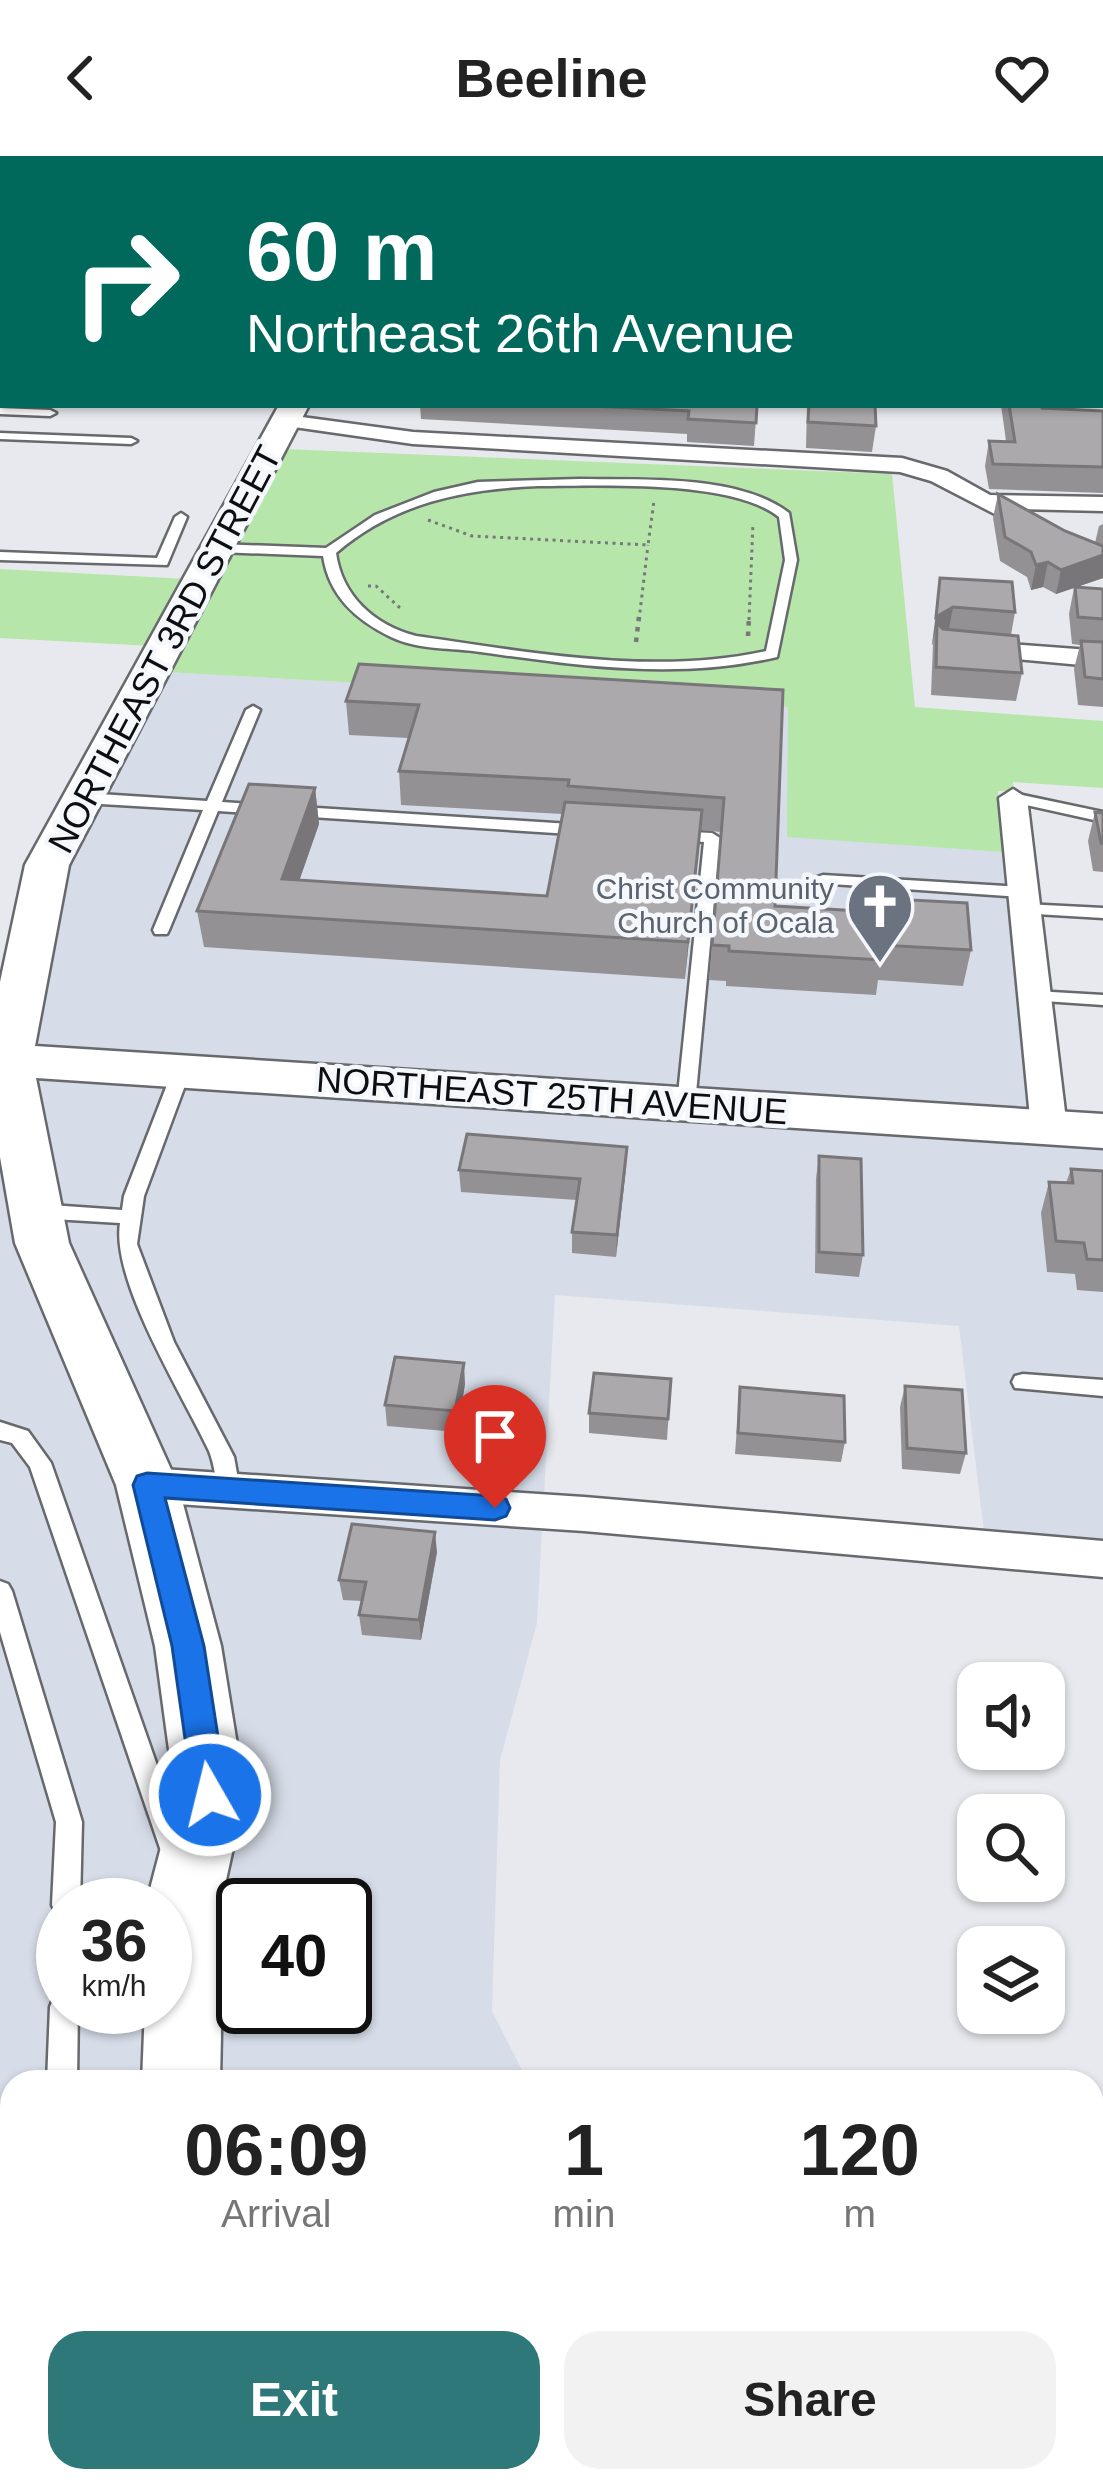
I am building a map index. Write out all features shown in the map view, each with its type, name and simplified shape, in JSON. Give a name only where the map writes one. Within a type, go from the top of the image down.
[{"type":"street","points":[[290,413],[413,438],[902,465],[939,476],[1103,563]]},
{"type":"street","name":"NORTHEAST 3RD STREET","points":[[190,1878],[210,1795],[188,1646],[147,1485],[41,1243],[4,1060],[47,865],[290,413]]},
{"type":"street","points":[[985,502],[1103,504]]},
{"type":"street","points":[[1045,533],[1103,514]]},
{"type":"street","points":[[948,647],[1103,659]]},
{"type":"street","points":[[1013,799],[1049,1127]]},
{"type":"street","name":"NORTHEAST 25TH AVENUE","points":[[4,1060],[1103,1132]]},
{"type":"street","points":[[147,1485],[226,1473],[584,1514],[1103,1558]]},
{"type":"street","name":"NORTHEAST 3RD STREET","points":[[181,2070],[182,2034]]},
{"type":"lane","points":[[0,410],[50,412]]},
{"type":"lane","points":[[0,436],[131,441]]},
{"type":"lane","points":[[218,548],[329,552],[367,523],[479,486],[577,484],[721,492],[754,499],[785,516],[791,560],[772,653],[749,661],[683,666],[508,652],[398,636],[349,602],[332,584],[329,552]]},
{"type":"lane","points":[[0,556],[162,562],[182,517]]},
{"type":"lane","points":[[161,930],[253,710]]},
{"type":"lane","points":[[83,798],[616,832]]},
{"type":"lane","points":[[1013,799],[1103,817]]},
{"type":"lane","points":[[640,834],[712,838],[686,1104]]},
{"type":"lane","points":[[823,880],[1024,900],[1103,913]]},
{"type":"lane","points":[[1035,996],[1103,1000]]},
{"type":"lane","points":[[181,1072],[130,1217],[127,1244],[164,1342],[226,1473]]},
{"type":"lane","points":[[36,1211],[130,1217]]},
{"type":"lane","points":[[1023,1382],[1103,1388]]},
{"type":"lane","points":[[0,1431],[20,1437],[40,1463],[183,1878]]},
{"type":"lane","points":[[0,1591],[69,1822],[67,1878]]},
{"type":"lane","points":[[62,2070],[63,2034]]},
{"type":"path","points":[[748,648],[754,499]]},
{"type":"path","points":[[618,642],[636,643],[654,501]]},
{"type":"path","points":[[424,519],[472,536],[649,545]]},
{"type":"path","points":[[358,589],[376,586],[411,618]]},
{"type":"shaded area","points":[[165,672],[788,707],[788,836],[1003,852],[1029,1115],[28,1051],[63,865]]},
{"type":"shaded area","points":[[29,1072],[1103,1142],[1103,1542],[984,1532],[959,1326],[555,1295],[544,1495],[165,1470],[61,1239]]},
{"type":"shaded area","points":[[0,1121],[128,1499],[184,1796],[165,1878],[36,1878],[36,2034],[154,2034],[152,2070],[0,2070]]},
{"type":"shaded area","points":[[175,1502],[542,1528],[537,1623],[500,1760],[492,2011],[522,2070],[209,2070]]},
{"type":"green space","points":[[283,449],[892,474],[915,707],[1103,721],[1103,788],[1013,782],[1013,791],[998,791],[1003,852],[787,837],[788,707],[165,672]]},
{"type":"green space","points":[[0,569],[188,579],[152,646],[0,638]]},
{"type":"building","points":[[632,408],[757,408],[756,423],[688,419],[689,411]]},
{"type":"building","points":[[809,408],[875,408],[876,426],[808,422]]},
{"type":"building","points":[[1009,408],[1103,411],[1103,467],[993,464],[989,441],[1015,442]]},
{"type":"building","points":[[998,494],[1103,546],[1103,555],[1061,570],[1048,562],[1036,565],[1031,552],[1005,537]]},
{"type":"building","points":[[940,578],[1012,582],[1015,612],[953,607],[936,617]]},
{"type":"building","points":[[1075,587],[1103,589],[1103,619],[1078,617]]},
{"type":"building","points":[[937,623],[943,629],[1018,636],[1022,673],[936,667]]},
{"type":"building","points":[[1081,641],[1103,642],[1103,679],[1085,677]]},
{"type":"building","points":[[359,664],[783,690],[775,906],[894,913],[893,899],[967,903],[971,950],[881,945],[882,960],[729,951],[729,946],[712,945],[724,798],[568,786],[569,780],[399,771],[419,705],[346,701]]},
{"type":"building","points":[[249,784],[315,788],[282,879],[547,896],[565,802],[702,810],[688,942],[197,911]]},
{"type":"building","points":[[1095,812],[1103,813],[1103,843],[1101,843]]},
{"type":"building","points":[[467,1134],[627,1147],[617,1235],[572,1232],[580,1179],[459,1170]]},
{"type":"building","points":[[819,1156],[861,1159],[863,1255],[819,1252]]},
{"type":"building","points":[[1071,1169],[1103,1171],[1103,1260],[1087,1259],[1084,1243],[1056,1241],[1049,1182],[1073,1183]]},
{"type":"building","points":[[395,1357],[464,1363],[455,1411],[385,1405]]},
{"type":"building","points":[[594,1373],[671,1379],[668,1419],[589,1413]]},
{"type":"building","points":[[905,1386],[962,1390],[966,1453],[907,1448]]},
{"type":"building","points":[[740,1387],[844,1396],[845,1442],[738,1433]]},
{"type":"building","points":[[352,1524],[435,1532],[419,1620],[359,1615],[366,1582],[339,1580]]},
{"type":"place","name":"Christ Community Church of Ocala","points":[[880,965]]},
{"type":"route","points":[[210,1795],[188,1646],[147,1485],[495,1508]]}]
